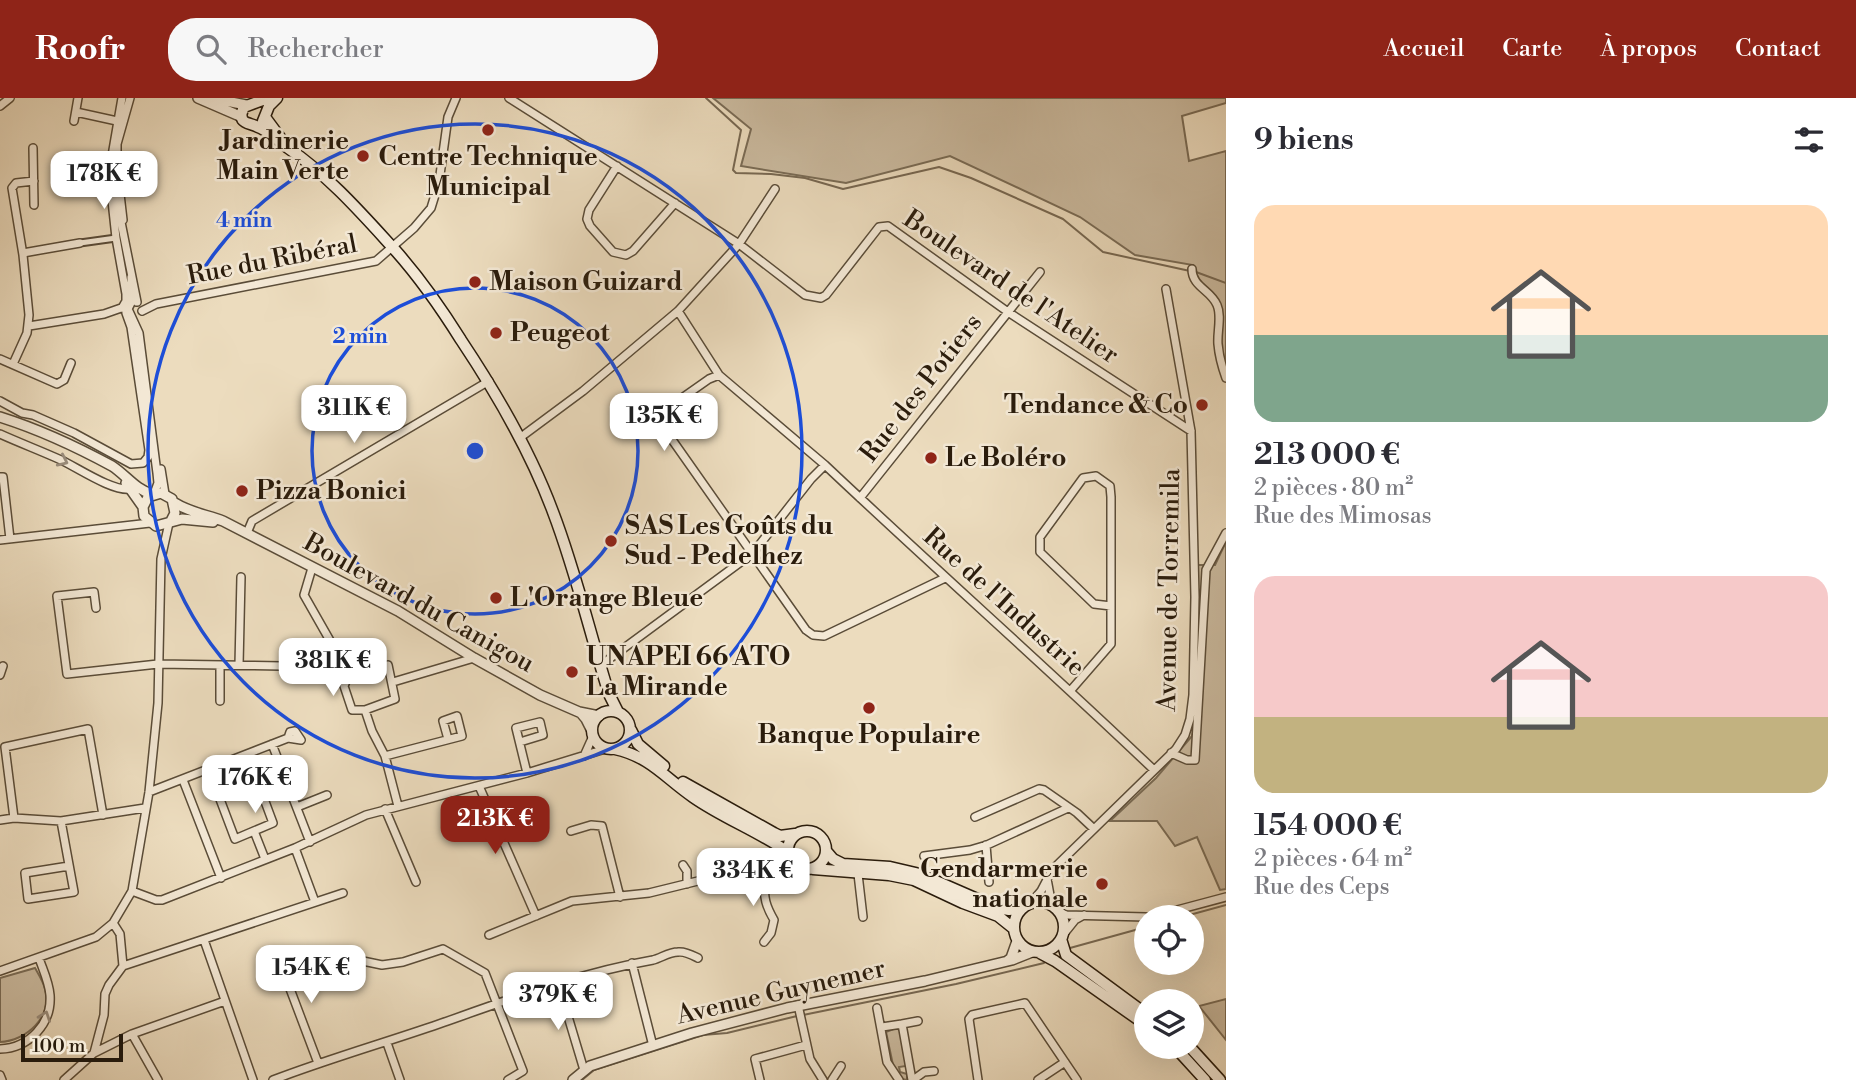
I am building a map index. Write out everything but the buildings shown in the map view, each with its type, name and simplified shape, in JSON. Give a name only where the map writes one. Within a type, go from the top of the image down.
[{"type":"main road","points":[[268,98],[242,110],[246,124],[257,126],[336,186],[431,294],[489,381],[521,437],[553,512],[576,576],[609,694],[618,712],[627,719],[638,744],[687,785],[780,836],[806,830],[816,832],[823,838],[827,852],[843,864],[905,870],[932,878],[998,908],[1009,909],[1044,903],[1055,908],[1064,926],[1062,937],[1066,955],[1134,1005]]},
{"type":"main road","points":[[257,126],[277,98]]},
{"type":"main road","points":[[251,104],[262,107],[265,116],[286,146]]},
{"type":"main road","points":[[609,694],[593,725],[592,733],[596,742],[648,761],[694,798],[789,855],[796,865],[810,869],[889,876],[928,885],[963,903],[998,916],[1013,929],[1017,940],[1134,1017]]},
{"type":"main road","points":[[601,714],[618,712]]},
{"type":"main road","points":[[610,749],[626,743],[631,730]]},
{"type":"main road","points":[[789,855],[788,844],[795,834]]},
{"type":"main road","points":[[810,869],[822,864],[827,852]]},
{"type":"main road","points":[[1013,929],[1018,913],[1027,905]]},
{"type":"main road","points":[[1036,952],[1056,946],[1062,937]]},
{"type":"main road","points":[[1186,1059],[1205,1080]]},
{"type":"main road","points":[[1201,1059],[1220,1080]]},
{"type":"street","points":[[1,103],[10,98]]},
{"type":"street","points":[[74,121],[78,98]]},
{"type":"street","points":[[122,98],[110,189],[126,301],[133,309],[139,333],[158,483],[134,521],[124,526]]},
{"type":"street","points":[[120,122],[130,98]]},
{"type":"street","points":[[198,98],[242,117]]},
{"type":"street","points":[[212,98],[251,104]]},
{"type":"street","points":[[393,248],[430,208],[436,194],[447,117],[456,98]]},
{"type":"street","name":"Boulevard de l'Atelier","points":[[509,98],[739,244],[805,295],[821,298],[880,227],[888,226],[1008,312],[1191,431]]},
{"type":"street","points":[[76,111],[120,122]]},
{"type":"street","points":[[33,148],[34,205]]},
{"type":"street","points":[[0,401],[22,413],[74,433],[131,464],[143,463],[148,457],[131,327],[131,278],[118,211],[114,159]]},
{"type":"street","points":[[617,166],[589,210],[587,219],[613,252],[626,255],[633,251],[675,202]]},
{"type":"street","points":[[13,364],[29,326],[23,253],[12,188],[16,183],[34,181]]},
{"type":"street","points":[[521,437],[583,391],[678,312],[739,244],[775,189]]},
{"type":"street","points":[[23,253],[116,237]]},
{"type":"street","name":"Rue du Ribéral","points":[[133,309],[376,261],[393,248]]},
{"type":"street","name":"Rue des Potiers","points":[[860,498],[1040,272]]},
{"type":"street","points":[[1192,272],[1199,286],[1214,299],[1219,309],[1218,346],[1226,378]]},
{"type":"street","name":"Avenue de Torremila","points":[[1027,905],[1041,891],[1052,870],[1171,753],[1185,735],[1190,719],[1195,597],[1191,431],[1166,289]]},
{"type":"street","points":[[29,326],[133,309]]},
{"type":"street","name":"Rue de l'Industrie","points":[[678,312],[719,375],[825,465],[945,578],[1071,690],[1154,771]]},
{"type":"street","points":[[0,359],[57,384],[64,380],[71,363]]},
{"type":"street","points":[[719,375],[662,412],[661,424],[806,630],[813,635],[824,635],[945,578]]},
{"type":"street","points":[[242,531],[252,521],[489,381]]},
{"type":"street","points":[[0,418],[20,423],[108,465],[142,492],[165,494]]},
{"type":"street","points":[[0,418],[116,474],[131,489],[163,546]]},
{"type":"street","points":[[0,971],[96,937],[113,923],[132,891],[149,792],[158,703],[163,546],[175,513],[175,503],[165,494],[152,424]]},
{"type":"street","points":[[69,446],[74,433]]},
{"type":"street","points":[[0,434],[62,460],[111,486],[131,489]]},
{"type":"street","points":[[601,666],[752,553],[825,465]]},
{"type":"street","points":[[1071,690],[1111,644],[1111,606],[1110,486],[1096,476],[1083,478],[1040,537],[1038,547],[1094,604],[1111,606]]},
{"type":"street","points":[[0,477],[3,477],[10,538]]},
{"type":"street","name":"Boulevard du Canigou","points":[[175,503],[185,509],[223,521],[398,611],[540,695],[579,712],[601,714]]},
{"type":"street","name":"Boulevard du Canigou","points":[[170,522],[204,520],[242,531]]},
{"type":"street","points":[[0,540],[170,522]]},
{"type":"street","points":[[1171,753],[1187,760],[1195,760],[1206,570],[1226,533]]},
{"type":"street","points":[[312,568],[304,594],[349,674]]},
{"type":"street","points":[[239,665],[241,577]]},
{"type":"street","points":[[96,608],[94,593],[57,596],[67,674],[158,664],[282,666],[331,643]]},
{"type":"street","points":[[393,682],[474,658]]},
{"type":"street","points":[[220,665],[220,701]]},
{"type":"street","points":[[0,676],[3,666]]},
{"type":"street","points":[[388,666],[395,699],[365,710],[352,710],[344,686],[349,674],[388,666]]},
{"type":"street","points":[[365,710],[385,756],[398,806]]},
{"type":"street","points":[[579,712],[586,719],[592,733],[584,757]]},
{"type":"street","points":[[14,818],[5,747],[88,729],[103,815]]},
{"type":"street","points":[[149,792],[288,738]]},
{"type":"street","points":[[385,756],[448,739]]},
{"type":"street","points":[[520,742],[527,773]]},
{"type":"street","points":[[272,744],[310,842]]},
{"type":"street","points":[[132,891],[162,900],[310,842],[366,815],[610,749]]},
{"type":"street","points":[[227,762],[236,787]]},
{"type":"street","points":[[183,780],[221,878]]},
{"type":"street","points":[[257,780],[273,823],[254,831],[235,839],[218,794],[257,780]]},
{"type":"street","points":[[479,786],[536,916]]},
{"type":"street","points":[[975,817],[1039,789],[1044,790],[1094,829]]},
{"type":"street","points":[[297,807],[327,795]]},
{"type":"street","points":[[0,820],[14,818],[61,821],[145,808]]},
{"type":"street","points":[[924,856],[970,850],[986,845],[1068,808]]},
{"type":"street","points":[[385,809],[416,882]]},
{"type":"street","points":[[61,821],[74,892],[28,898],[25,873],[69,866]]},
{"type":"street","points":[[571,831],[591,825],[602,826],[620,897]]},
{"type":"street","points":[[254,831],[265,859]]},
{"type":"street","points":[[986,845],[990,878],[1001,873]]},
{"type":"street","points":[[295,848],[315,902]]},
{"type":"street","points":[[780,883],[789,873],[789,855]]},
{"type":"street","points":[[683,865],[687,871],[687,884]]},
{"type":"street","points":[[489,935],[572,901],[620,897],[706,879],[792,883],[810,869]]},
{"type":"street","points":[[858,874],[863,917]]},
{"type":"street","points":[[1047,878],[1055,908],[1066,915],[1134,917]]},
{"type":"street","points":[[764,942],[771,933],[774,920],[768,909],[764,890],[766,882]]},
{"type":"street","points":[[94,1053],[104,1015],[105,994],[123,966],[343,893]]},
{"type":"street","points":[[1196,905],[1226,897]]},
{"type":"street","points":[[1062,937],[1075,920],[1085,915]]},
{"type":"street","points":[[113,923],[120,934],[123,966]]},
{"type":"street","points":[[204,940],[253,1080]]},
{"type":"street","points":[[1005,962],[1011,958],[1017,940]]},
{"type":"street","points":[[288,982],[342,962],[358,960],[382,965],[402,962],[443,949],[485,973],[523,1071],[508,1080]]},
{"type":"street","points":[[274,1080],[318,1063],[387,1043],[532,990],[678,952],[698,958]]},
{"type":"street","name":"Avenue Guynemer","points":[[573,1080],[584,1070],[653,1046],[1005,962],[1036,952]]},
{"type":"street","points":[[278,957],[318,1063]]},
{"type":"street","points":[[0,1049],[30,1040],[46,1020],[50,995],[39,958]]},
{"type":"street","points":[[632,963],[653,1046]]},
{"type":"street","points":[[558,983],[584,1070]]},
{"type":"street","points":[[64,1080],[94,1053],[132,1034],[225,1002]]},
{"type":"street","points":[[978,1080],[969,1019],[972,1015],[1025,1003],[1077,1080]]},
{"type":"street","points":[[877,1008],[887,1062],[899,1080]]},
{"type":"street","points":[[799,1012],[810,1059],[823,1080]]},
{"type":"street","points":[[882,1027],[918,1021]]},
{"type":"street","points":[[902,1024],[912,1080],[924,1072],[934,1071]]},
{"type":"street","points":[[132,1034],[158,1080]]},
{"type":"street","points":[[387,1043],[400,1080]]},
{"type":"street","points":[[760,1080],[755,1059],[806,1045]]},
{"type":"street","points":[[1038,1080],[1065,1062]]},
{"type":"street","points":[[832,1080],[841,1066]]},
{"type":"street","points":[[0,1074],[2,1080]]},
{"type":"shaded area","points":[[713,98],[1226,98],[1226,103],[1182,116],[1189,161],[1226,151],[1226,369],[1221,348],[1221,307],[1195,276],[1193,265],[1135,255],[1080,217],[950,156],[846,183],[741,166],[751,129]]},
{"type":"shaded area","points":[[1226,542],[1226,889],[1220,890],[1197,837],[1175,846],[1157,821],[1110,821],[1156,778],[1192,736],[1198,697],[1198,565],[1215,565]]},
{"type":"shaded area","points":[[35,968],[45,989],[45,1009],[41,1018],[28,1032],[10,1041],[0,1042],[0,978]]},
{"type":"shaded area","points":[[1226,999],[1226,1040],[1204,1012],[1204,1005]]},
{"type":"shaded area","points":[[896,1028],[900,1030],[906,1066],[899,1067],[900,1072],[907,1074],[907,1080],[902,1079],[893,1065],[886,1032]]},
{"type":"waterway","points":[[706,98],[741,130],[733,170],[736,173],[805,178],[843,189],[939,167],[971,178],[1063,219],[1103,252],[1190,271]]},
{"type":"waterway","points":[[1196,272],[1226,283]]},
{"type":"waterway","points":[[1204,911],[1226,905]]},
{"type":"waterway","points":[[1070,948],[1134,930]]},
{"type":"waterway","points":[[803,1015],[1044,963]]},
{"type":"waterway","points":[[582,1080],[594,1070],[703,1035],[727,1033],[797,1016]]},
{"type":"waterway","points":[[1194,1059],[1197,1062]]},
{"type":"waterway","points":[[1208,1074],[1212,1080]]},
{"type":"place","name":"Centre Technique Municipal","points":[[488,130]]},
{"type":"place","name":"Jardinerie Main Verte","points":[[363,156]]},
{"type":"place","name":"Maison Guizard","points":[[475,282]]},
{"type":"place","name":"Peugeot","points":[[496,333]]},
{"type":"place","name":"Tendance & Co","points":[[1202,405]]},
{"type":"place","name":"Le Boléro","points":[[931,458]]},
{"type":"place","name":"Pizza Bonici","points":[[242,491]]},
{"type":"place","name":"SAS Les Goûts du Sud - Pedelhez","points":[[611,541]]},
{"type":"place","name":"L'Orange Bleue","points":[[496,598]]},
{"type":"place","name":"UNAPEI 66 ATO La Mirande","points":[[572,672]]},
{"type":"place","name":"Banque Populaire","points":[[869,708]]},
{"type":"place","name":"Gendarmerie nationale","points":[[1102,884]]}]
